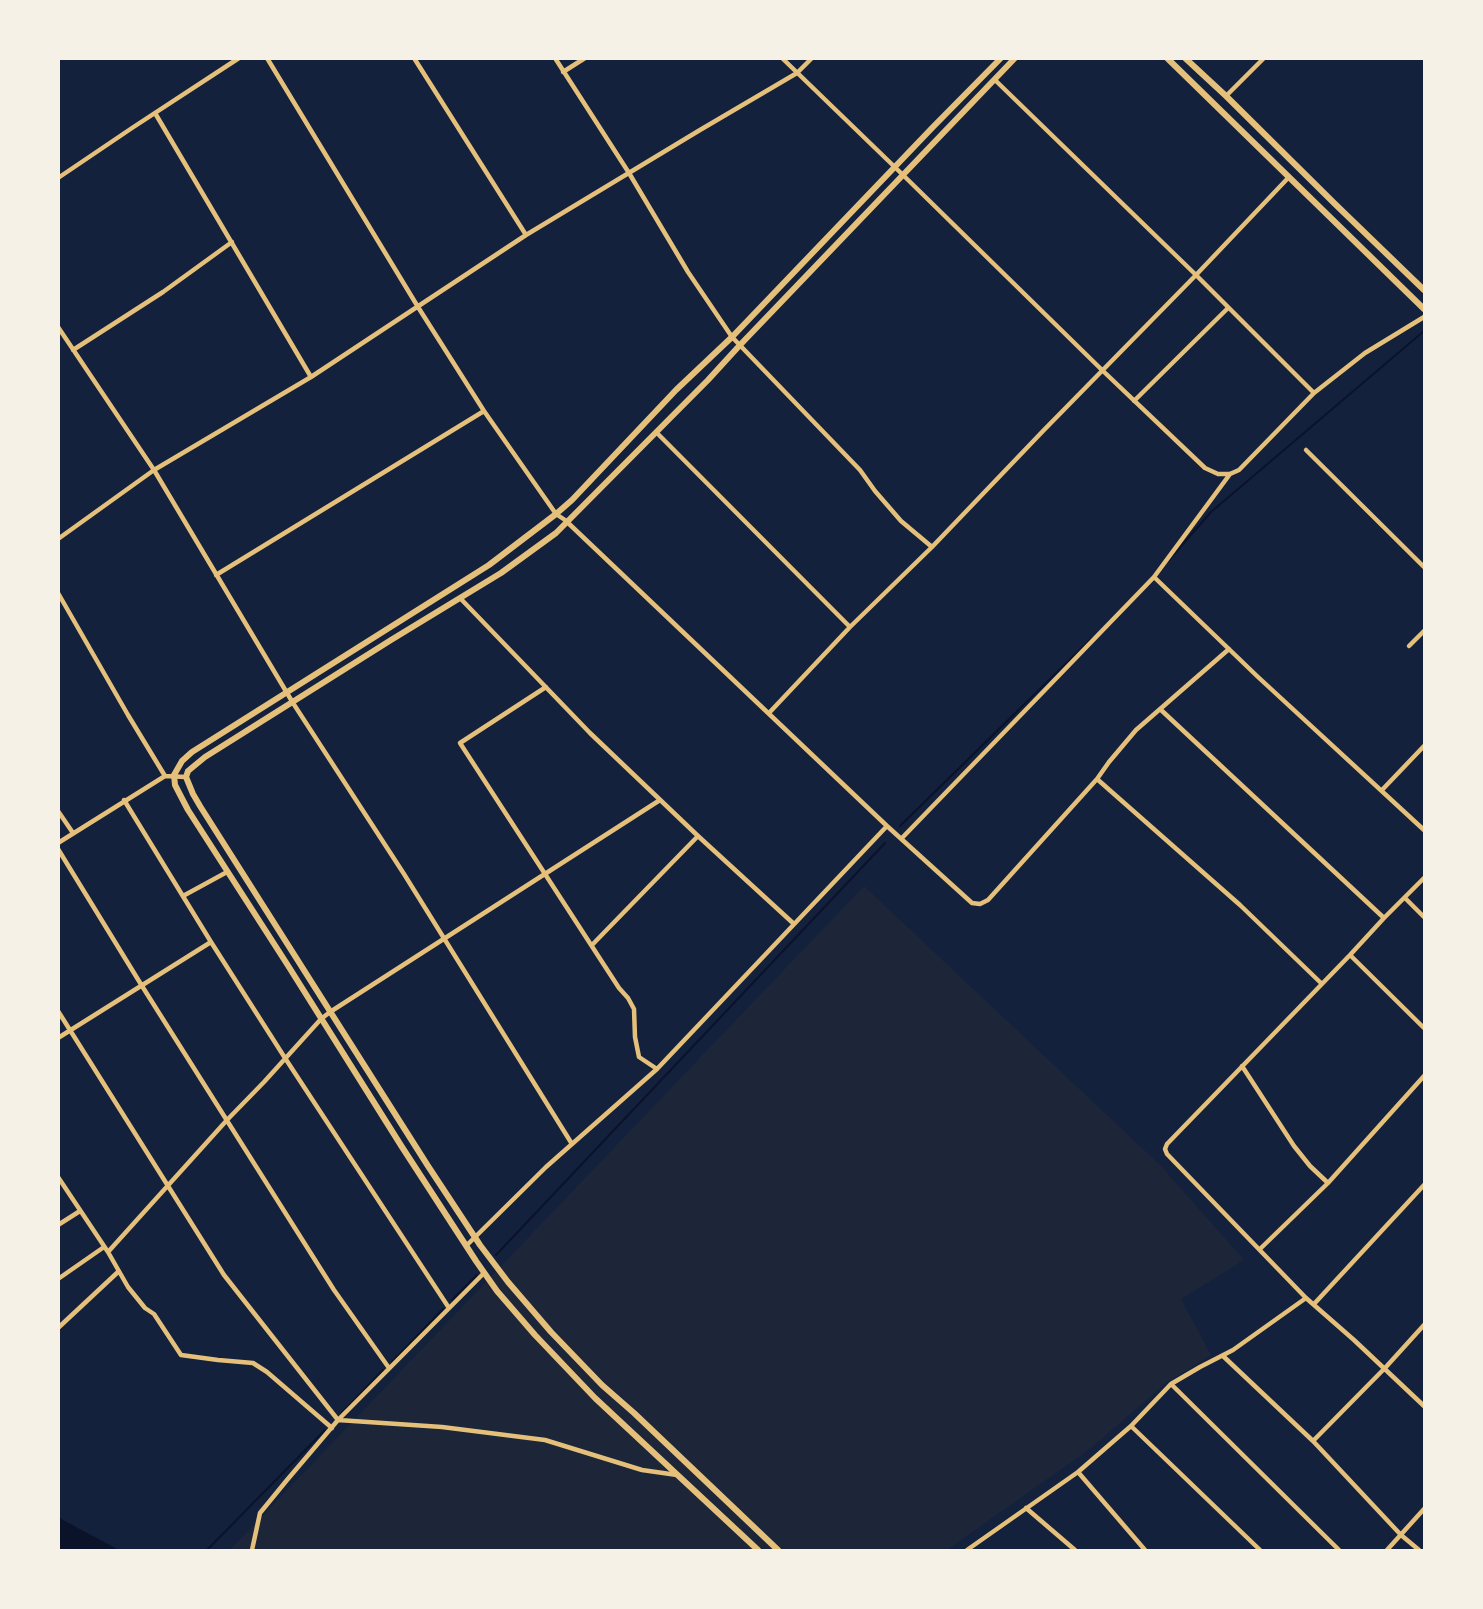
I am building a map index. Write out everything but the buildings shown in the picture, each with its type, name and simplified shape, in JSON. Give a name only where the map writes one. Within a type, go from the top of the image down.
[{"type":"street","points":[[58,178],[239,58]]},
{"type":"street","points":[[267,58],[418,307],[484,411],[556,514],[568,522],[887,826],[972,903],[980,904],[988,900],[1097,779],[1136,730],[1229,649]]},
{"type":"street","points":[[414,58],[526,235]]},
{"type":"street","points":[[555,58],[629,173],[688,272],[732,337],[860,470],[901,521],[932,548]]},
{"type":"street","points":[[563,72],[585,58]]},
{"type":"street","points":[[782,58],[1134,401],[1205,468],[1218,474],[1230,474],[1239,470],[1314,393],[1365,353],[1425,317]]},
{"type":"street","points":[[58,539],[154,470],[311,377],[526,235],[797,73],[812,58]]},
{"type":"street","points":[[758,1551],[595,1398],[535,1335],[484,1273],[188,810],[175,785],[174,775],[182,761],[192,752],[489,565],[556,514],[676,390],[732,337],[1001,58]]},
{"type":"street","points":[[778,1551],[602,1385],[551,1332],[508,1282],[475,1238],[428,1166],[200,806],[186,777],[188,771],[205,758],[501,573],[556,533],[657,433],[1015,58]]},
{"type":"street","points":[[1167,58],[1346,234],[1423,304]]},
{"type":"street","points":[[1185,58],[1425,290]]},
{"type":"street","points":[[1226,96],[1264,58]]},
{"type":"street","points":[[995,80],[1314,393]]},
{"type":"street","points":[[155,113],[311,377]]},
{"type":"street","points":[[769,713],[850,627],[932,548],[1289,177]]},
{"type":"street","points":[[74,350],[163,292],[232,242]]},
{"type":"street","points":[[1134,401],[1228,308]]},
{"type":"street","points":[[58,327],[154,470],[293,702],[404,874],[572,1144]]},
{"type":"street","points":[[216,575],[484,411]]},
{"type":"street","points":[[657,433],[850,627]]},
{"type":"street","points":[[1306,450],[1425,567]]},
{"type":"street","points":[[901,839],[1154,578],[1230,474]]},
{"type":"street","points":[[1154,578],[1425,830]]},
{"type":"street","points":[[58,593],[165,776]]},
{"type":"street","points":[[460,598],[590,733],[794,924]]},
{"type":"street","points":[[1409,646],[1425,631]]},
{"type":"street","points":[[546,687],[460,743],[619,988],[628,998],[634,1009],[639,1057],[657,1069]]},
{"type":"street","points":[[1160,709],[1384,918]]},
{"type":"street","points":[[1382,790],[1425,746]]},
{"type":"street","points":[[58,843],[165,776],[186,777]]},
{"type":"street","points":[[1097,779],[1240,905],[1322,984]]},
{"type":"street","points":[[124,800],[285,1058],[449,1308]]},
{"type":"street","points":[[58,1279],[106,1250],[321,1019],[443,938],[546,875],[660,800]]},
{"type":"street","points":[[58,811],[73,833]]},
{"type":"street","points":[[466,1246],[572,1144],[657,1069],[887,826]]},
{"type":"street","points":[[592,945],[698,836]]},
{"type":"street","points":[[58,849],[141,986],[334,1290],[388,1368]]},
{"type":"street","points":[[183,896],[227,872]]},
{"type":"street","points":[[1425,878],[1167,1144],[1165,1149],[1167,1154],[1306,1298],[1425,1406]]},
{"type":"street","points":[[1405,898],[1425,917]]},
{"type":"street","points":[[58,1038],[211,942]]},
{"type":"street","points":[[1350,955],[1425,1028]]},
{"type":"street","points":[[58,1011],[224,1275],[338,1420],[442,1427],[544,1440],[642,1470],[677,1475]]},
{"type":"street","points":[[1242,1066],[1294,1146],[1328,1183]]},
{"type":"street","points":[[1260,1249],[1328,1183],[1425,1076]]},
{"type":"street","points":[[58,1177],[118,1272],[145,1308],[154,1314],[181,1355],[253,1363],[267,1372],[332,1428]]},
{"type":"street","points":[[1314,1304],[1425,1185]]},
{"type":"street","points":[[58,1226],[80,1211]]},
{"type":"street","points":[[58,1328],[118,1272]]},
{"type":"street","points":[[252,1551],[260,1513],[338,1420],[484,1273]]},
{"type":"street","points":[[968,1551],[1078,1472],[1131,1426],[1171,1384],[1200,1366],[1242,1345],[1306,1298]]},
{"type":"street","points":[[1313,1441],[1425,1326]]},
{"type":"street","points":[[1222,1356],[1313,1441],[1401,1535],[1419,1551]]},
{"type":"street","points":[[1171,1384],[1339,1551]]},
{"type":"street","points":[[1131,1426],[1260,1551]]},
{"type":"street","points":[[1078,1472],[1145,1551]]},
{"type":"street","points":[[1026,1508],[1075,1551]]},
{"type":"street","points":[[1387,1551],[1425,1509]]},
{"type":"shaded area","points":[[864,886],[1161,1166],[1244,1260],[1181,1299],[1211,1355],[1166,1383],[1091,1448],[947,1550],[230,1550]]},
{"type":"shaded area","points":[[59,1517],[63,1520],[119,1550],[59,1550]]},
{"type":"waterway","points":[[1168,561],[1211,512],[1424,331]]},
{"type":"waterway","points":[[900,826],[1092,638]]},
{"type":"waterway","points":[[496,1255],[885,843]]},
{"type":"waterway","points":[[452,1300],[477,1275]]},
{"type":"waterway","points":[[392,1362],[443,1309]]},
{"type":"waterway","points":[[341,1414],[383,1370]]},
{"type":"waterway","points":[[207,1550],[325,1430]]}]
